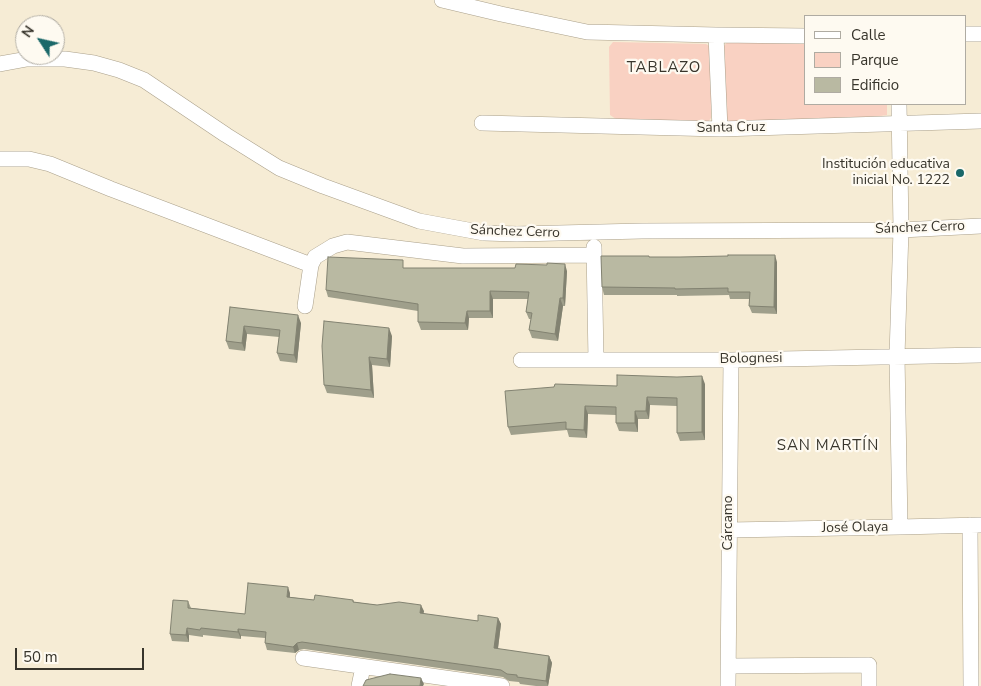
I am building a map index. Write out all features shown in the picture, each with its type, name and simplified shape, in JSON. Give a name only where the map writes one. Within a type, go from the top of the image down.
[{"type":"street","points":[[442,0],[587,32],[804,36]]},
{"type":"street","points":[[966,34],[981,34]]},
{"type":"street","points":[[716,35],[720,129]]},
{"type":"street","name":"Sánchez Cerro","points":[[0,64],[27,59],[65,59],[94,63],[119,70],[144,80],[279,168],[420,221],[484,233],[900,230],[981,226]]},
{"type":"street","points":[[899,105],[900,230],[897,356],[900,528]]},
{"type":"street","name":"Santa Cruz","points":[[482,123],[720,129],[981,122]]},
{"type":"street","points":[[0,159],[29,159],[50,164],[111,189],[311,264]]},
{"type":"street","points":[[595,233],[596,360]]},
{"type":"street","points":[[305,306],[311,264],[315,257],[334,246],[347,242],[463,256],[594,255]]},
{"type":"street","name":"Bolognesi","points":[[521,360],[731,360],[981,355]]},
{"type":"street","name":"Cárcamo","points":[[728,686],[731,360]]},
{"type":"street","points":[[971,686],[976,525]]},
{"type":"street","name":"José Olaya","points":[[729,530],[976,525]]},
{"type":"street","points":[[303,658],[502,686]]},
{"type":"street","points":[[729,666],[869,665],[869,686]]},
{"type":"street","points":[[359,686],[363,667]]},
{"type":"green space","points":[[728,41],[804,41],[804,105],[887,105],[887,115],[730,122],[726,118],[724,46]]},
{"type":"green space","points":[[613,42],[706,44],[711,47],[711,118],[708,122],[616,119],[610,115],[609,47]]},
{"type":"building","points":[[775,255],[774,307],[749,306],[750,292],[728,292],[728,288],[602,287],[601,256],[680,257]]},
{"type":"building","points":[[328,257],[403,260],[403,268],[515,268],[516,264],[565,264],[563,298],[560,298],[555,334],[529,330],[532,313],[526,312],[529,292],[490,291],[490,311],[467,311],[465,323],[418,322],[418,304],[326,290]]},
{"type":"building","points":[[230,307],[298,315],[294,355],[277,353],[280,330],[244,326],[242,343],[226,341]]},
{"type":"building","points":[[324,321],[389,328],[387,359],[369,357],[371,390],[324,385],[322,346]]},
{"type":"building","points":[[617,375],[702,376],[702,432],[677,433],[677,398],[647,397],[646,411],[635,411],[635,423],[616,423],[616,407],[585,406],[584,430],[566,429],[566,422],[508,427],[505,391],[554,387],[555,384],[617,386]]},
{"type":"building","points":[[248,583],[288,587],[287,597],[314,600],[315,595],[377,605],[399,602],[421,605],[420,613],[478,621],[478,615],[498,618],[494,648],[549,656],[546,681],[517,677],[517,675],[507,674],[501,670],[302,642],[297,643],[293,647],[265,643],[266,632],[238,629],[238,632],[187,628],[186,635],[170,634],[173,600],[188,601],[188,608],[245,614]]},
{"type":"building","points":[[390,674],[421,678],[420,686],[363,686],[366,680]]},
{"type":"place","name":"Institución educativa inicial No. 1222","points":[[960,173]]},
{"type":"district","name":"TABLAZO","points":[[664,68]]},
{"type":"district","name":"SAN MARTÍN","points":[[828,446]]}]
